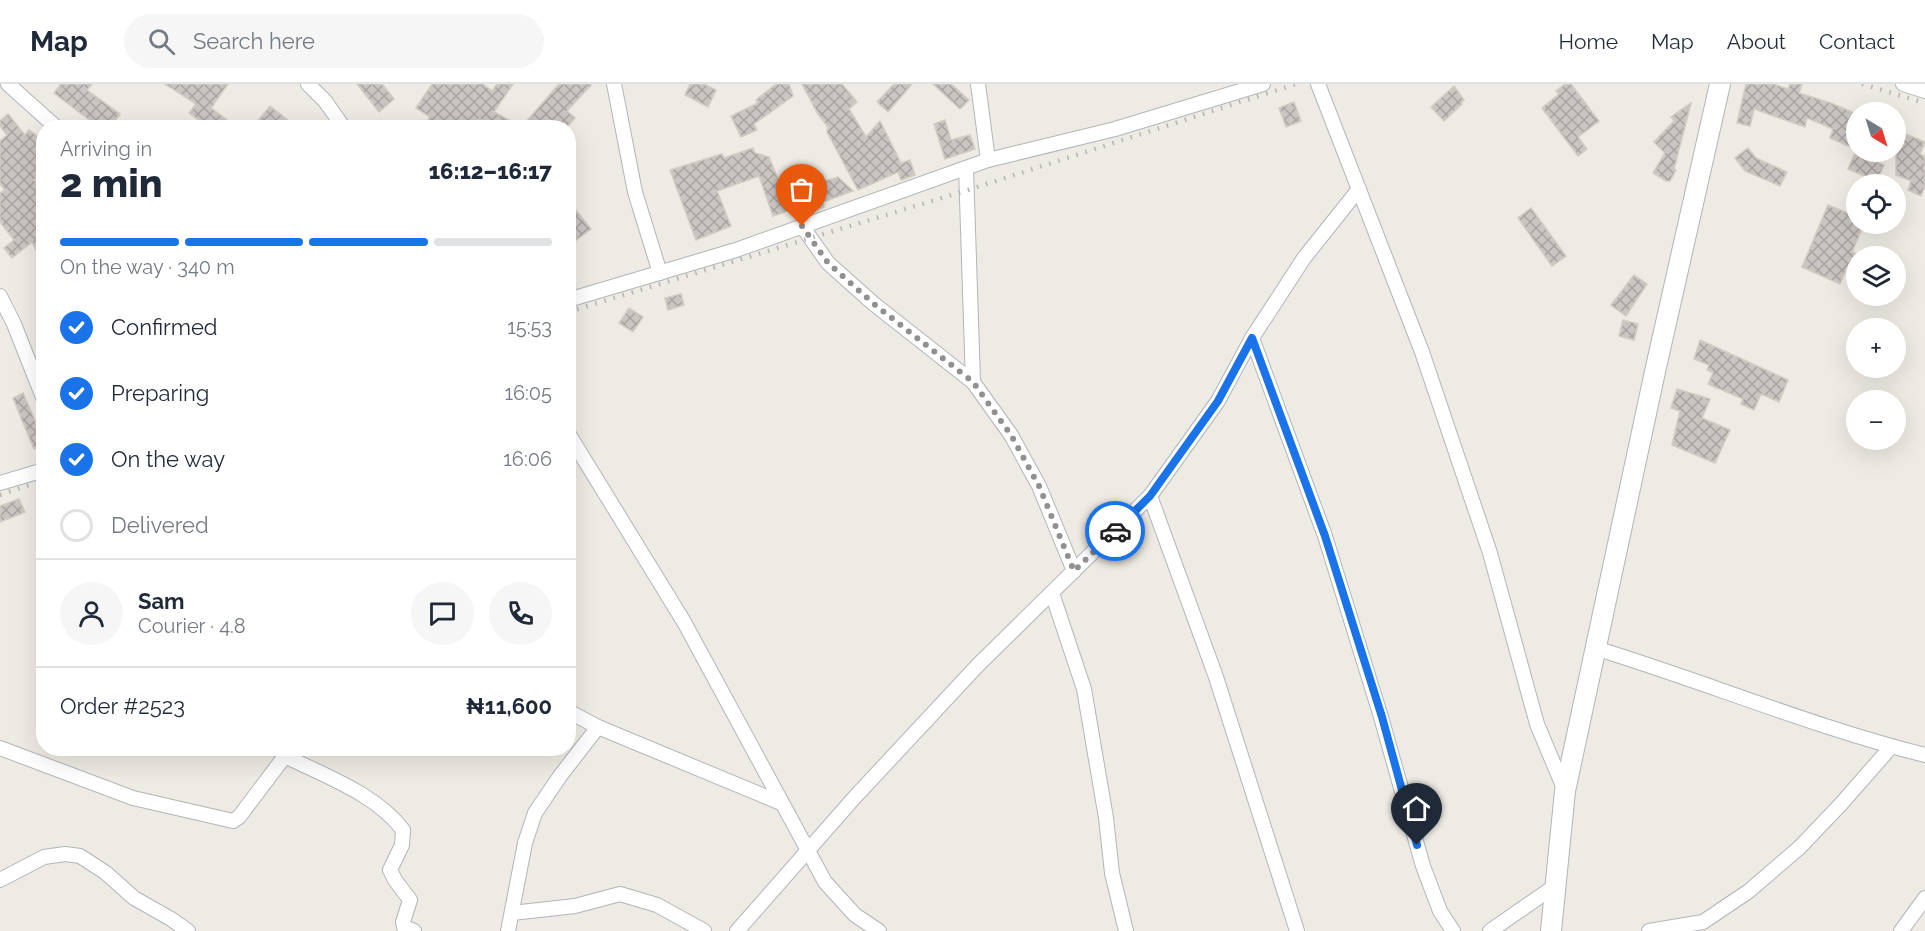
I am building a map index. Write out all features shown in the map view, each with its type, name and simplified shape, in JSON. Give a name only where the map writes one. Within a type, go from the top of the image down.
[{"type":"street","points":[[8,84],[48,120]]},
{"type":"street","points":[[308,84],[325,101],[338,120]]},
{"type":"street","points":[[614,84],[635,192],[660,273]]},
{"type":"street","points":[[978,84],[988,160]]},
{"type":"street","points":[[576,298],[736,250],[988,160],[1115,129],[1263,84]]},
{"type":"street","points":[[1318,84],[1426,363],[1490,553],[1537,724],[1565,791]]},
{"type":"street","points":[[1551,931],[1565,791],[1719,84]]},
{"type":"street","points":[[1903,84],[1925,91]]},
{"type":"street","points":[[966,168],[973,382]]},
{"type":"street","points":[[737,931],[807,850],[978,665],[1150,496],[1218,401],[1252,338],[1304,258],[1359,189]]},
{"type":"street","points":[[802,226],[828,263],[874,304],[973,382],[1011,435],[1039,486],[1074,571]]},
{"type":"street","points":[[0,296],[14,324],[36,380]]},
{"type":"street","points":[[1252,338],[1325,536],[1382,717],[1423,866],[1440,911],[1453,931]]},
{"type":"street","points":[[576,446],[684,622],[825,882],[855,915],[875,930]]},
{"type":"street","points":[[0,483],[36,472]]},
{"type":"street","points":[[1150,496],[1216,676],[1297,931]]},
{"type":"street","points":[[1052,593],[1084,689],[1106,818],[1112,873],[1126,931]]},
{"type":"street","points":[[1595,648],[1871,741],[1925,755]]},
{"type":"street","points":[[576,715],[598,727],[781,803]]},
{"type":"street","points":[[576,755],[598,727]]},
{"type":"street","points":[[1649,931],[1704,922],[1749,891],[1800,847],[1891,747]]},
{"type":"street","points":[[0,748],[133,798],[233,821],[239,817],[278,756]]},
{"type":"street","points":[[289,756],[360,794],[394,819],[403,830],[402,845],[390,870],[410,900],[403,922],[404,927],[414,931]]},
{"type":"street","points":[[508,931],[525,843],[535,813],[576,756]]},
{"type":"street","points":[[0,880],[44,857],[65,854],[80,856],[106,873],[134,898],[188,931]]},
{"type":"street","points":[[1490,931],[1555,886]]},
{"type":"street","points":[[512,912],[575,906],[620,894],[657,905],[704,931]]},
{"type":"street","points":[[1901,931],[1925,898]]},
{"type":"building","points":[[61,84],[92,84],[87,90],[120,114],[116,120],[89,120],[54,93]]},
{"type":"building","points":[[165,84],[228,84],[211,108],[227,120],[199,120],[189,113],[196,104]]},
{"type":"building","points":[[357,84],[382,84],[394,99],[379,112]]},
{"type":"building","points":[[432,84],[483,84],[492,91],[497,84],[513,84],[494,112],[509,120],[428,120],[430,117],[416,108]]},
{"type":"building","points":[[559,84],[592,84],[567,111],[575,118],[573,120],[528,120]]},
{"type":"building","points":[[690,84],[704,84],[716,90],[708,107],[685,95]]},
{"type":"building","points":[[776,84],[789,84],[793,96],[754,124],[757,130],[741,137],[731,116],[758,103],[756,100]]},
{"type":"building","points":[[802,84],[842,84],[857,102],[849,109],[866,137],[880,121],[901,163],[910,160],[915,175],[901,180],[898,172],[858,190],[827,132],[828,127],[818,114]]},
{"type":"building","points":[[894,84],[912,84],[888,112],[877,102]]},
{"type":"building","points":[[933,84],[951,84],[969,100],[960,109]]},
{"type":"building","points":[[1565,84],[1571,84],[1599,121],[1578,137],[1587,149],[1578,156],[1542,108],[1559,94],[1556,91]]},
{"type":"building","points":[[1746,84],[1773,84],[1788,89],[1790,84],[1802,84],[1799,93],[1846,109],[1846,145],[1830,138],[1833,129],[1807,118],[1805,127],[1754,109],[1750,126],[1737,123]]},
{"type":"building","points":[[1454,86],[1464,100],[1444,121],[1431,107]]},
{"type":"building","points":[[1294,102],[1301,121],[1286,127],[1279,108]]},
{"type":"building","points":[[1691,103],[1674,169],[1676,170],[1670,181],[1666,181],[1653,173],[1665,153],[1654,142],[1674,121],[1671,117]]},
{"type":"building","points":[[270,106],[288,120],[259,120]]},
{"type":"building","points":[[8,114],[25,135],[29,130],[36,135],[36,178],[34,180],[36,182],[36,250],[32,242],[12,258],[4,248],[14,240],[0,222],[0,193],[5,190],[0,184],[0,141],[7,135],[0,126],[0,121]]},
{"type":"building","points":[[945,120],[951,140],[970,135],[975,149],[945,159],[934,124]]},
{"type":"building","points":[[1906,134],[1925,142],[1920,154],[1925,156],[1925,186],[1921,196],[1908,190],[1911,181],[1906,179],[1906,174],[1896,174],[1896,162],[1906,162]]},
{"type":"building","points":[[753,148],[755,153],[769,157],[782,188],[822,174],[825,181],[838,177],[853,191],[823,202],[824,207],[808,214],[805,205],[773,216],[759,176],[717,191],[731,226],[696,240],[670,170],[722,154],[724,158]]},
{"type":"building","points":[[1748,148],[1756,158],[1787,172],[1780,186],[1745,171],[1735,158]]},
{"type":"building","points":[[1851,162],[1877,162],[1884,165],[1880,174],[1860,174],[1848,169]]},
{"type":"building","points":[[1828,205],[1846,212],[1846,234],[1860,234],[1855,246],[1846,246],[1846,269],[1840,284],[1802,267]]},
{"type":"building","points":[[1531,208],[1566,256],[1552,266],[1518,218]]},
{"type":"building","points":[[576,210],[591,229],[576,240]]},
{"type":"building","points":[[1634,275],[1647,284],[1626,316],[1611,305]]},
{"type":"building","points":[[681,294],[684,305],[668,310],[665,298]]},
{"type":"building","points":[[629,308],[643,317],[633,332],[619,323]]},
{"type":"building","points":[[1623,320],[1638,324],[1634,340],[1619,336]]},
{"type":"building","points":[[1700,340],[1788,380],[1779,402],[1761,394],[1754,410],[1741,404],[1743,399],[1708,384],[1713,373],[1707,370],[1709,365],[1694,359]]},
{"type":"building","points":[[1677,389],[1710,399],[1702,418],[1730,430],[1715,463],[1672,445],[1680,411],[1671,408]]},
{"type":"building","points":[[23,393],[36,423],[36,448],[34,449],[13,398]]},
{"type":"building","points":[[19,499],[25,512],[0,522],[0,506]]},
{"type":"railway","points":[[576,310],[968,190],[1296,84]]},
{"type":"railway","points":[[1862,84],[1925,103]]},
{"type":"railway","points":[[0,495],[36,483]]},
{"type":"way so far","points":[[802,226],[828,263],[874,304],[973,382],[1011,435],[1039,486],[1074,571],[1115,531]]},
{"type":"route","points":[[1115,531],[1150,496],[1218,401],[1252,338],[1325,536],[1382,717],[1417,845]]}]
